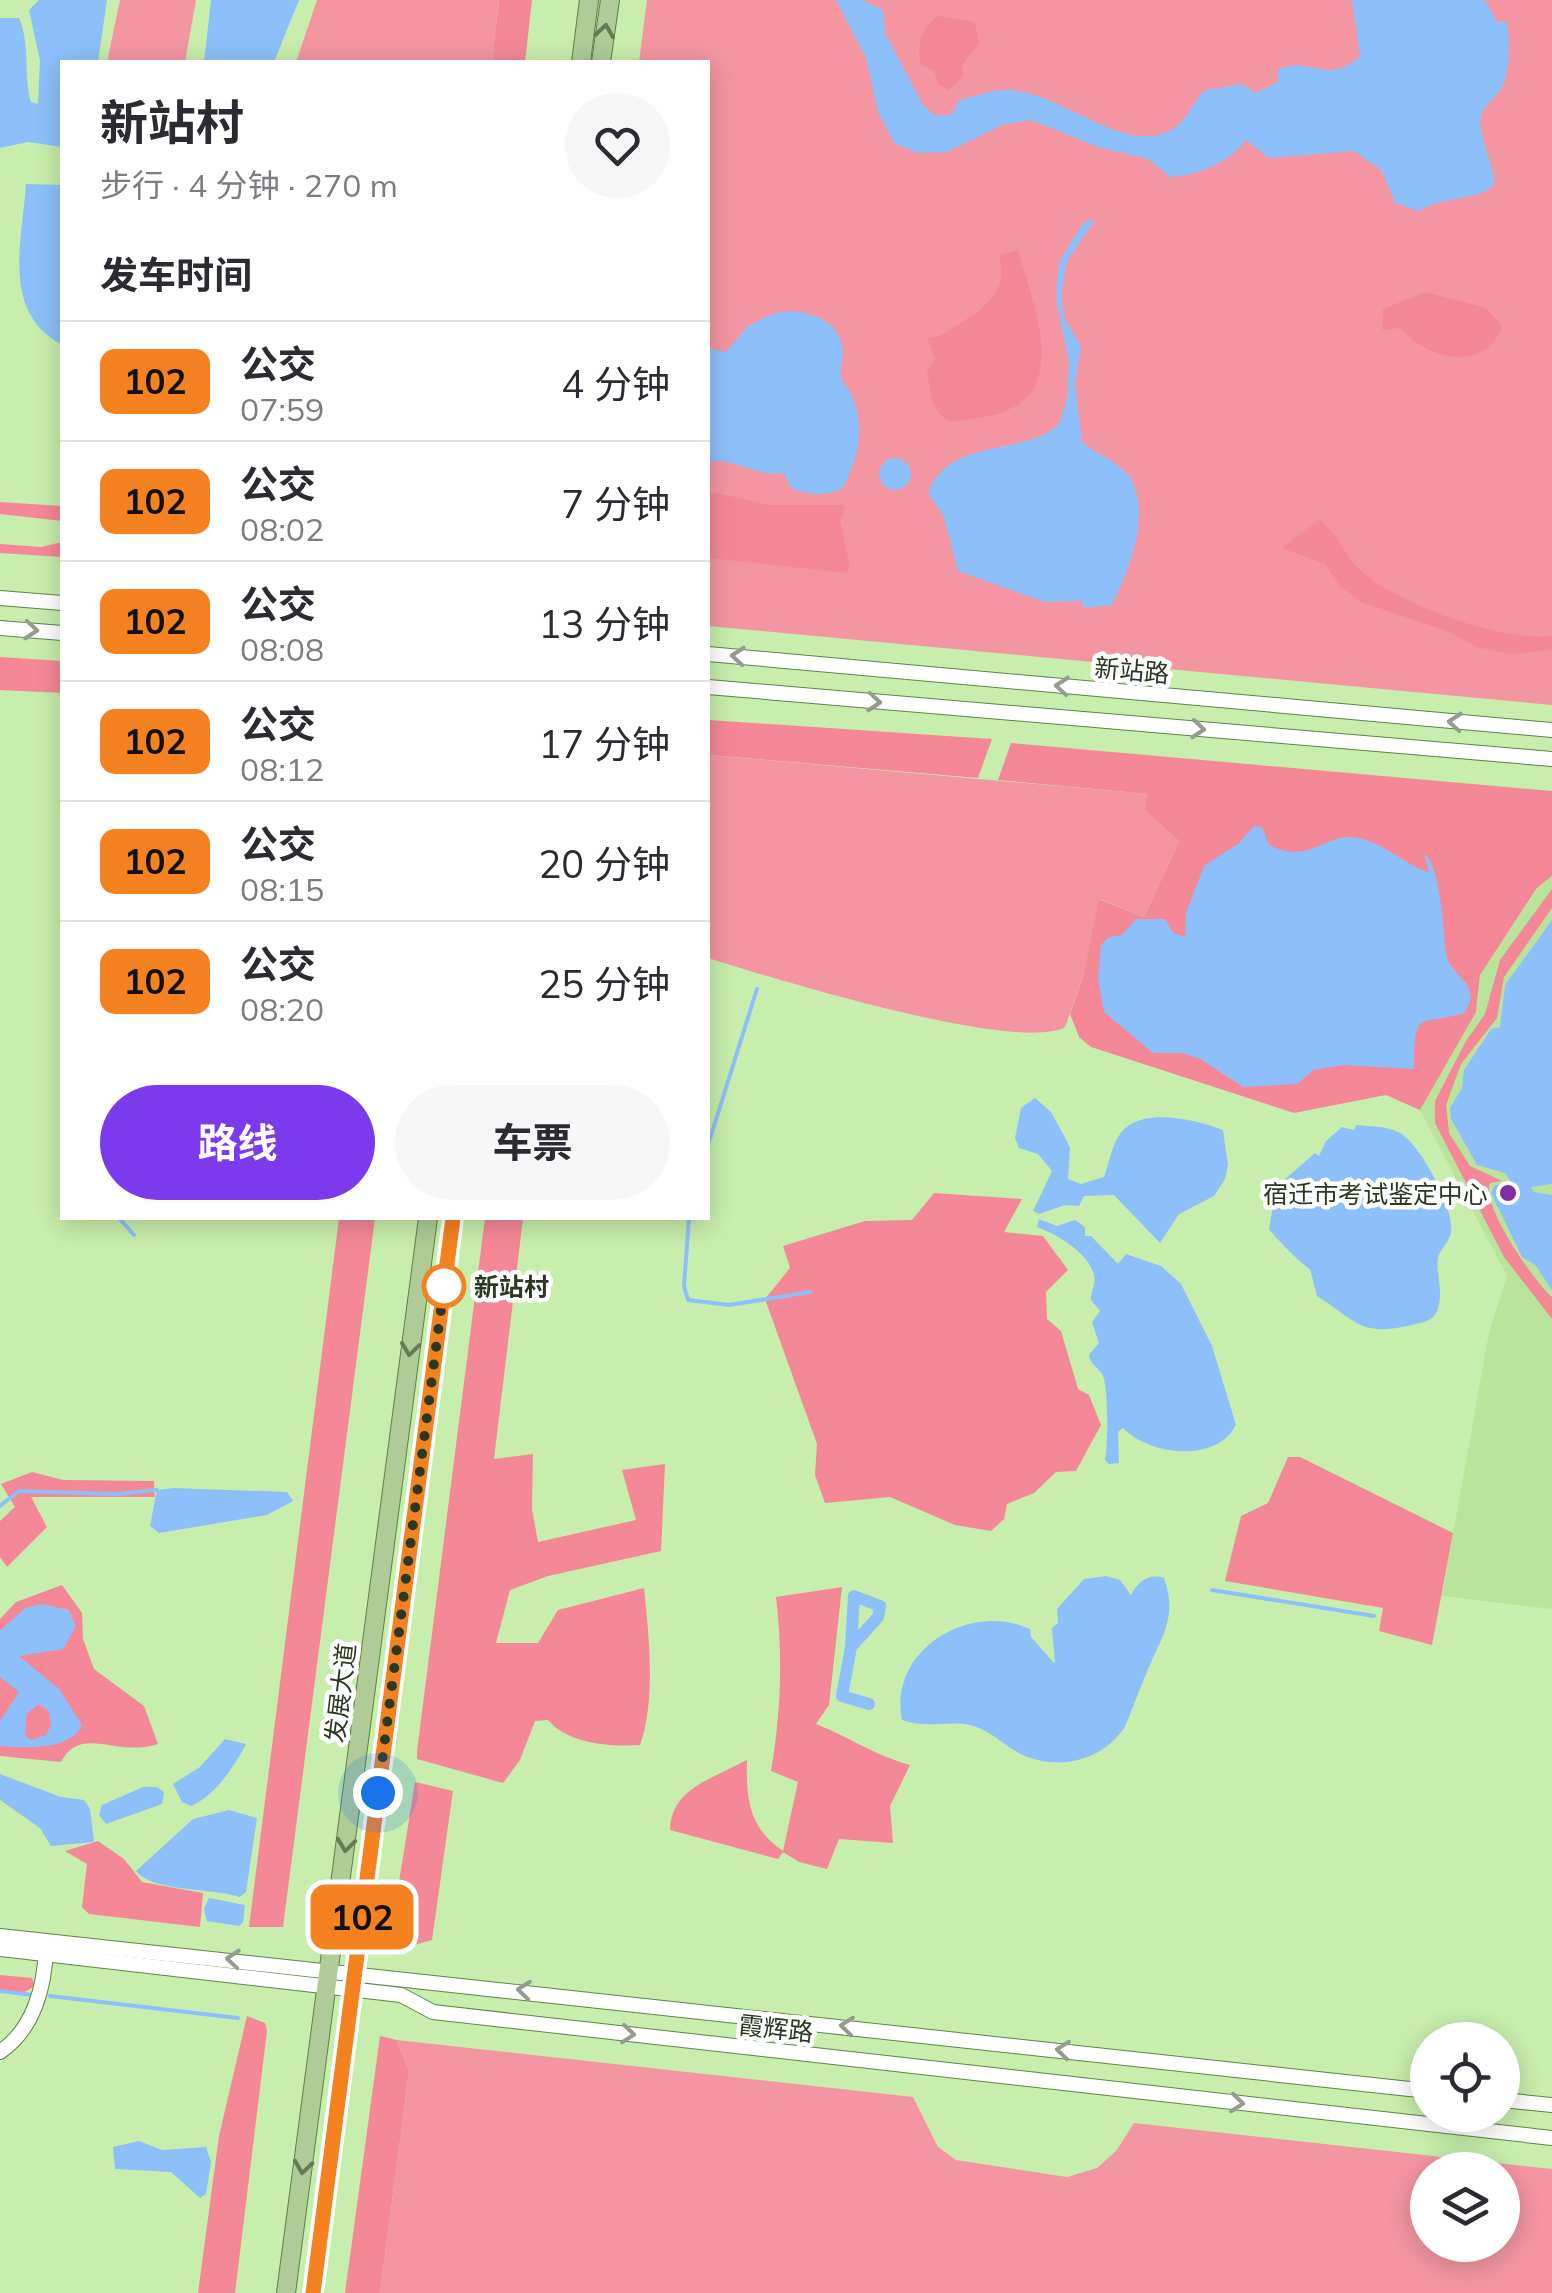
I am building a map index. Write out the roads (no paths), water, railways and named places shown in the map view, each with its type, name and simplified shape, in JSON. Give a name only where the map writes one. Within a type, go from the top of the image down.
[{"type":"main road","points":[[580,60],[589,0]]},
{"type":"main road","points":[[601,60],[610,0]]},
{"type":"main road","name":"发展大道","points":[[286,2293],[428,1220]]},
{"type":"main road","name":"发展大道","points":[[312,2293],[453,1220]]},
{"type":"street","points":[[0,598],[60,603]]},
{"type":"street","points":[[0,628],[60,633]]},
{"type":"street","name":"新站路","points":[[710,654],[1552,730]]},
{"type":"street","points":[[710,688],[1552,760]]},
{"type":"street","name":"霞辉路","points":[[0,1936],[46,1948]]},
{"type":"street","points":[[0,2052],[14,2042],[32,2016],[45,1978],[46,1948]]},
{"type":"street","name":"霞辉路","points":[[0,1949],[46,1948],[1410,2089]]},
{"type":"street","name":"霞辉路","points":[[354,1980],[402,1995],[433,2012],[1552,2138]]},
{"type":"street","points":[[1520,2102],[1552,2105]]},
{"type":"water","points":[[39,0],[107,0],[98,60],[60,60],[60,147],[28,142],[0,148],[0,18],[19,18],[31,102],[38,104],[40,61],[29,10]]},
{"type":"water","points":[[211,0],[299,0],[275,60],[204,60]]},
{"type":"water","points":[[836,0],[863,0],[883,10],[885,33],[923,105],[934,115],[951,115],[959,100],[987,92],[1025,92],[1111,129],[1152,136],[1177,126],[1205,90],[1242,84],[1256,93],[1278,82],[1278,70],[1288,66],[1327,70],[1348,65],[1360,56],[1352,0],[1485,0],[1497,22],[1507,22],[1508,38],[1505,80],[1482,113],[1481,121],[1494,185],[1419,211],[1395,203],[1382,171],[1354,151],[1269,158],[1246,140],[1232,155],[1212,166],[1170,177],[1148,159],[1098,147],[1031,120],[1005,124],[947,152],[917,153],[894,143],[878,112],[866,58]]},
{"type":"water","points":[[26,184],[60,185],[60,344],[30,314],[23,295],[20,252]]},
{"type":"water","points":[[1096,219],[1067,261],[1061,295],[1064,318],[1081,346],[1075,384],[1082,442],[1128,475],[1139,505],[1139,523],[1131,559],[1112,605],[1084,608],[1081,601],[1045,602],[958,571],[943,515],[928,493],[938,475],[952,463],[1027,441],[1059,424],[1067,400],[1069,361],[1056,299],[1060,260],[1084,222]]},
{"type":"water","points":[[792,311],[818,318],[832,327],[841,341],[842,378],[856,408],[859,432],[853,466],[843,488],[829,493],[791,488],[784,473],[710,462],[710,348],[726,352],[748,326],[775,313]]},
{"type":"water","points":[[895,458],[906,463],[911,474],[906,485],[895,490],[884,485],[879,474],[884,463]]},
{"type":"water","points":[[1254,826],[1262,827],[1269,845],[1284,850],[1307,850],[1346,837],[1369,841],[1429,872],[1424,854],[1430,860],[1438,885],[1448,962],[1470,994],[1464,1013],[1421,1023],[1415,1036],[1414,1069],[1343,1065],[1313,1070],[1297,1084],[1243,1087],[1201,1059],[1182,1053],[1153,1053],[1104,1012],[1098,980],[1101,945],[1109,937],[1122,935],[1136,919],[1165,919],[1173,933],[1185,937],[1186,913],[1204,866],[1239,843]]},
{"type":"water","points":[[1552,920],[1552,1184],[1531,1187],[1534,1192],[1552,1195],[1552,1290],[1535,1265],[1522,1257],[1491,1193],[1495,1185],[1509,1184],[1510,1180],[1505,1173],[1477,1165],[1451,1119],[1450,1108],[1462,1088],[1464,1070],[1491,1029],[1500,1027],[1505,985]]},
{"type":"water","points":[[1035,1098],[1051,1112],[1070,1147],[1068,1179],[1081,1184],[1104,1177],[1123,1130],[1138,1121],[1162,1117],[1223,1130],[1228,1165],[1225,1179],[1214,1196],[1179,1214],[1160,1243],[1114,1195],[1084,1196],[1079,1206],[1065,1205],[1039,1214],[1033,1211],[1052,1171],[1038,1154],[1019,1148],[1015,1138],[1021,1108]]},
{"type":"water","points":[[1356,1125],[1389,1129],[1408,1139],[1426,1163],[1448,1208],[1451,1232],[1438,1258],[1439,1303],[1435,1315],[1427,1321],[1381,1329],[1351,1320],[1317,1296],[1310,1269],[1269,1229],[1276,1187],[1315,1153],[1319,1156],[1326,1141],[1342,1127],[1354,1130]]},
{"type":"water","points":[[1039,1219],[1057,1226],[1075,1220],[1085,1227],[1085,1236],[1091,1236],[1118,1264],[1126,1254],[1161,1266],[1181,1284],[1212,1346],[1236,1425],[1226,1437],[1214,1446],[1182,1451],[1149,1444],[1123,1428],[1118,1432],[1119,1463],[1109,1464],[1105,1460],[1106,1390],[1102,1374],[1089,1355],[1099,1343],[1092,1322],[1100,1311],[1091,1300],[1094,1276],[1079,1252],[1037,1227]]},
{"type":"water","points":[[157,1490],[287,1492],[293,1501],[267,1515],[159,1533],[150,1526]]},
{"type":"water","points":[[1106,1576],[1120,1580],[1131,1595],[1144,1580],[1164,1578],[1169,1615],[1126,1724],[1104,1748],[1078,1760],[1050,1762],[1023,1755],[970,1725],[902,1720],[901,1695],[908,1672],[938,1638],[959,1627],[1007,1622],[1030,1629],[1031,1637],[1055,1664],[1052,1628],[1058,1623],[1057,1609],[1084,1579]]},
{"type":"water","points":[[42,1604],[69,1610],[76,1626],[63,1649],[19,1656],[59,1689],[82,1725],[68,1740],[58,1744],[0,1746],[0,1721],[19,1692],[0,1677],[0,1631],[25,1608]],"holes":[[[38,1704],[49,1711],[51,1725],[46,1735],[31,1740],[25,1736],[26,1715]]]},
{"type":"water","points":[[225,1739],[246,1744],[230,1771],[200,1801],[191,1806],[182,1802],[173,1784],[200,1767]]},
{"type":"water","points":[[0,1774],[61,1797],[84,1800],[90,1809],[94,1842],[51,1846],[40,1828],[0,1800]]},
{"type":"water","points":[[143,1787],[157,1787],[164,1792],[162,1804],[106,1824],[99,1815],[102,1805]]},
{"type":"water","points":[[229,1810],[257,1818],[246,1892],[240,1897],[155,1883],[136,1871],[193,1819]]},
{"type":"water","points":[[209,1898],[245,1905],[243,1922],[239,1926],[207,1921],[204,1909]]},
{"type":"water","points":[[139,2141],[162,2150],[206,2147],[211,2162],[206,2194],[200,2198],[171,2172],[115,2169],[113,2147]]},
{"type":"waterway","points":[[710,1139],[757,989]]},
{"type":"waterway","points":[[121,1220],[134,1235]]},
{"type":"waterway","points":[[689,1220],[684,1286],[688,1300],[729,1305],[810,1292]]},
{"type":"waterway","points":[[0,1506],[19,1491],[116,1494],[157,1490]]},
{"type":"waterway","points":[[1212,1590],[1374,1616]]},
{"type":"waterway","points":[[851,1647],[878,1617],[880,1606],[854,1596],[851,1647],[842,1696],[869,1704]]},
{"type":"waterway","points":[[0,1991],[33,1995]]},
{"type":"waterway","points":[[50,1996],[238,2018]]},
{"type":"place","name":"宿迁市考试鉴定中心","points":[[1508,1193]]},
{"type":"place","name":"新站村","points":[[444,1286]]}]
